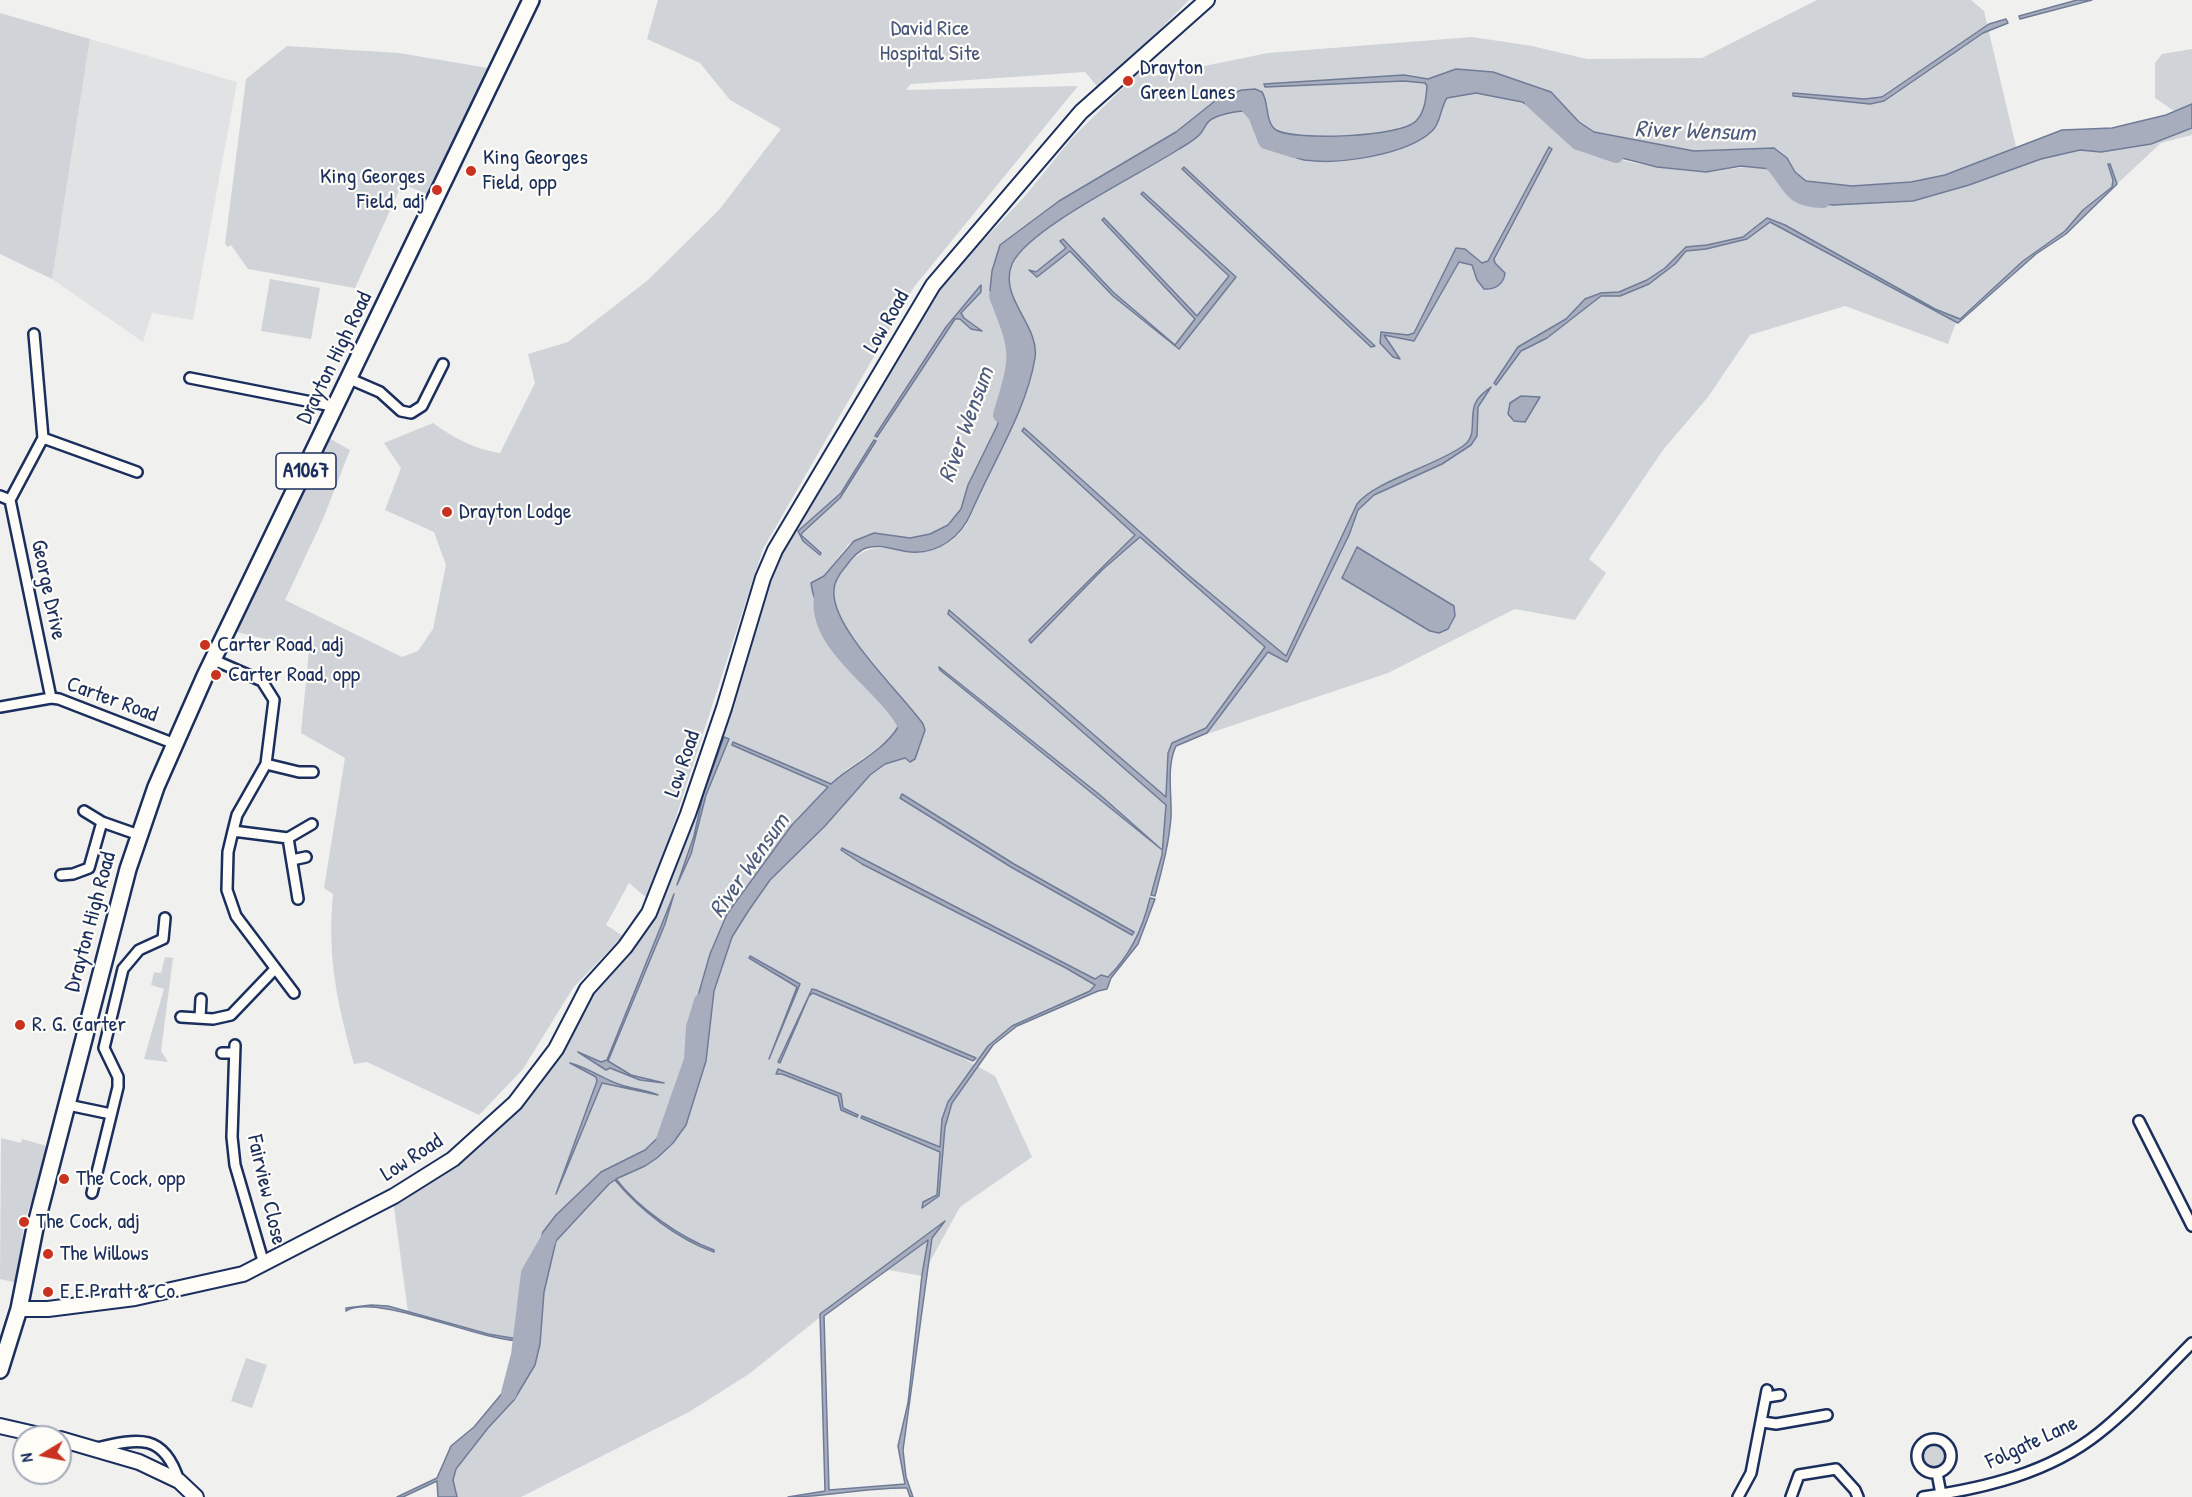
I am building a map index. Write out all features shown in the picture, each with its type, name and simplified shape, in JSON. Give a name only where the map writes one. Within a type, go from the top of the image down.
[{"type":"main road","name":"Drayton High Road","points":[[0,1370],[3,1349],[19,1309],[35,1228],[139,835],[175,744],[214,660],[531,0]]},
{"type":"street","name":"Low Road","points":[[19,1309],[69,1307],[182,1290],[243,1274],[394,1196],[453,1158],[515,1103],[541,1072],[556,1049],[587,989],[625,947],[649,913],[688,814],[724,708],[763,578],[775,550],[933,285],[1081,112],[1207,0]]},
{"type":"street","points":[[0,496],[10,500],[43,438],[34,334]]},
{"type":"street","points":[[350,379],[380,392],[400,411],[411,413],[422,406],[441,368],[449,377]]},
{"type":"street","points":[[190,378],[337,407]]},
{"type":"street","points":[[43,438],[137,472]]},
{"type":"street","name":"George Drive","points":[[10,500],[51,698]]},
{"type":"street","points":[[214,660],[262,681],[270,690],[274,700],[266,764],[237,815],[226,881],[236,916],[274,970],[294,993]]},
{"type":"street","name":"Carter Road","points":[[0,707],[51,698],[175,744]]},
{"type":"street","points":[[266,764],[298,772],[313,772]]},
{"type":"street","name":"Drayton High Road","points":[[84,811],[102,822],[139,835]]},
{"type":"street","name":"Drayton High Road","points":[[61,875],[73,874],[89,868],[102,822]]},
{"type":"street","points":[[233,831],[288,838],[312,824]]},
{"type":"street","points":[[288,838],[298,899]]},
{"type":"street","points":[[292,860],[306,857]]},
{"type":"street","points":[[92,1193],[119,1080],[104,1048],[123,969],[139,950],[163,939],[165,918]]},
{"type":"street","points":[[181,1017],[231,1015],[274,970]]},
{"type":"street","points":[[200,1017],[201,999]]},
{"type":"street","name":"Fairview Close","points":[[222,1053],[234,1049],[232,1137],[235,1165],[264,1264]]},
{"type":"street","points":[[68,1104],[111,1114]]},
{"type":"street","points":[[2139,1121],[2192,1226]]},
{"type":"street","name":"Folgate Lane","points":[[1923,1497],[1946,1495],[2015,1478],[2063,1456],[2099,1432],[2192,1343]]},
{"type":"street","points":[[1738,1497],[1751,1473],[1767,1393],[1780,1395]]},
{"type":"street","points":[[1763,1422],[1776,1424],[1827,1415]]},
{"type":"street","points":[[97,1448],[129,1440],[145,1441],[163,1449],[173,1461],[179,1480]]},
{"type":"street","points":[[72,1442],[139,1462],[179,1480],[196,1497]]},
{"type":"street","points":[[1791,1497],[1799,1475],[1836,1469],[1855,1490],[1858,1497]]},
{"type":"street","points":[[1937,1473],[1946,1495]]},
{"type":"shaded area","points":[[90,39],[237,82],[193,320],[152,313],[143,342],[52,279]]},
{"type":"green space","name":"David Rice Hospital Site","points":[[658,0],[1189,0],[1115,75],[1097,86],[1085,72],[911,84],[906,90],[1078,86],[914,287],[763,549],[649,900],[629,883],[606,925],[623,936],[573,988],[523,1069],[479,1115],[367,1062],[354,1064],[335,980],[331,939],[333,894],[324,888],[345,758],[301,733],[309,650],[233,631],[327,437],[350,450],[323,519],[285,600],[402,657],[418,651],[433,629],[446,565],[434,532],[385,510],[401,468],[384,443],[433,423],[465,442],[500,453],[535,383],[528,354],[568,342],[648,280],[719,210],[781,129],[730,100],[700,63],[647,39]]},
{"type":"green space","points":[[1817,0],[1971,0],[1984,11],[2017,151],[1940,180],[1887,195],[1860,199],[1804,198],[1817,204],[1913,201],[1969,185],[2041,159],[2080,150],[2101,152],[2151,144],[2192,128],[2192,135],[2161,143],[2117,184],[2108,164],[2113,181],[2112,186],[2083,210],[2065,231],[2023,261],[1957,320],[1948,344],[1845,306],[1750,335],[1708,397],[1663,450],[1589,559],[1606,573],[1575,620],[1515,609],[1388,673],[1207,734],[1273,647],[1269,643],[1206,728],[1172,743],[1168,753],[1168,810],[1162,855],[1144,925],[1124,959],[1107,977],[1099,976],[1090,991],[1012,1026],[988,1046],[979,1060],[973,1061],[959,1056],[995,1076],[1032,1157],[960,1207],[922,1276],[889,1270],[839,1302],[749,1374],[689,1412],[521,1497],[455,1497],[449,1476],[455,1472],[488,1428],[514,1400],[535,1365],[540,1344],[544,1292],[556,1241],[609,1184],[657,1158],[673,1143],[686,1125],[706,1061],[714,991],[732,937],[770,880],[826,826],[870,775],[885,764],[905,758],[910,762],[915,759],[925,730],[923,724],[868,658],[842,621],[835,604],[834,589],[837,579],[847,565],[870,549],[933,548],[951,541],[967,524],[986,477],[1018,413],[1035,357],[1032,339],[1010,287],[1009,276],[1012,265],[1022,251],[1062,219],[1180,149],[1219,116],[1239,111],[1250,115],[1257,122],[1246,104],[1233,101],[1226,95],[1220,97],[1176,132],[1059,201],[1000,245],[992,271],[990,290],[995,302],[1016,330],[1021,350],[997,426],[968,485],[961,509],[948,525],[930,534],[910,538],[874,533],[854,541],[848,545],[824,576],[811,583],[819,610],[834,639],[845,654],[887,696],[894,706],[898,727],[886,743],[847,769],[809,807],[739,895],[727,914],[708,960],[696,1003],[692,1063],[680,1088],[670,1126],[645,1150],[601,1172],[556,1215],[543,1232],[530,1277],[530,1303],[524,1340],[488,1334],[408,1312],[393,1200],[463,1157],[519,1104],[557,1056],[589,997],[647,928],[683,842],[765,586],[798,520],[943,283],[1025,196],[1072,138],[1144,67],[1155,76],[1268,53],[1472,37],[1532,46],[1587,59],[1702,58]],"holes":[[[1461,81],[1507,89],[1527,98],[1546,113],[1499,96],[1460,94],[1445,101],[1436,125],[1430,133],[1403,147],[1386,152],[1349,160],[1316,162],[1299,159],[1277,147],[1329,151],[1369,147],[1388,142],[1403,136],[1415,127],[1437,86]],[[1596,151],[1639,159],[1682,161],[1757,154],[1769,160],[1780,174],[1762,167],[1704,172],[1679,170],[1633,163]]]},
{"type":"green space","points":[[0,13],[90,39],[52,279],[0,254]]},
{"type":"green space","points":[[287,46],[399,53],[488,68],[429,195],[402,184],[355,288],[248,269],[231,245],[228,247],[225,244],[246,79]]},
{"type":"green space","points":[[2192,49],[2192,104],[2174,111],[2155,98],[2155,63],[2162,54]]},
{"type":"green space","points":[[270,279],[320,288],[311,339],[261,331]]},
{"type":"green space","points":[[165,957],[173,958],[161,1051],[168,1062],[144,1059],[164,989],[151,985],[154,972],[161,973]]},
{"type":"green space","points":[[1,1138],[21,1143],[22,1139],[47,1146],[46,1163],[24,1222],[18,1283],[0,1279]]},
{"type":"green space","points":[[246,1358],[267,1365],[252,1408],[231,1401]]},
{"type":"green space","points":[[1934,1442],[1944,1446],[1948,1456],[1944,1466],[1934,1470],[1924,1466],[1920,1456],[1924,1446]]},
{"type":"water","points":[[2077,0],[2092,0],[2020,19],[2019,16]]},
{"type":"water","points":[[2006,19],[2008,23],[1983,33],[1884,101],[1870,104],[1793,96],[1793,93],[1864,99],[1882,97],[1989,24]]},
{"type":"water","points":[[1456,69],[1493,72],[1551,92],[1579,122],[1594,132],[1694,151],[1774,148],[1787,158],[1795,172],[1806,181],[1852,186],[1911,182],[1945,175],[2062,130],[2112,128],[2166,115],[2192,104],[2192,128],[2151,144],[2101,152],[2080,150],[2041,159],[1969,185],[1913,201],[1833,205],[1809,202],[1771,169],[1741,166],[1706,172],[1657,167],[1598,152],[1574,136],[1563,123],[1522,102],[1476,93],[1447,98],[1435,128],[1421,139],[1389,152],[1335,161],[1304,160],[1287,154],[1271,144],[1252,116],[1242,111],[1212,119],[1191,142],[1088,202],[1040,234],[1022,250],[1012,264],[1009,276],[1014,300],[1032,334],[1035,346],[1031,378],[1016,418],[967,522],[955,536],[930,550],[911,552],[877,546],[863,549],[850,561],[835,583],[836,605],[843,622],[869,659],[923,724],[925,730],[915,759],[910,762],[905,758],[885,764],[870,775],[825,826],[770,880],[732,937],[714,991],[706,1061],[686,1125],[673,1143],[657,1158],[616,1179],[636,1201],[661,1221],[714,1252],[686,1239],[660,1222],[636,1202],[615,1180],[609,1184],[556,1241],[544,1292],[540,1344],[535,1365],[514,1400],[488,1428],[456,1469],[453,1480],[457,1497],[438,1497],[437,1481],[403,1497],[397,1497],[437,1478],[451,1446],[474,1427],[504,1391],[522,1359],[525,1344],[522,1341],[482,1334],[404,1312],[360,1307],[346,1311],[346,1308],[371,1305],[388,1306],[488,1334],[524,1340],[530,1303],[530,1277],[543,1232],[556,1215],[601,1172],[645,1150],[670,1126],[680,1088],[692,1063],[696,1003],[710,954],[727,914],[791,826],[828,787],[732,745],[733,742],[831,784],[884,744],[898,727],[894,706],[887,696],[845,654],[834,639],[819,610],[811,583],[824,576],[854,541],[874,533],[910,538],[930,534],[948,525],[961,509],[968,485],[997,426],[1021,350],[1016,330],[995,302],[990,290],[992,271],[1000,245],[1059,201],[1176,132],[1220,97],[1242,90],[1255,89],[1262,92],[1270,123],[1276,130],[1287,133],[1325,136],[1370,134],[1390,131],[1416,121],[1424,105],[1427,86],[1425,83],[1404,81],[1265,87],[1264,84],[1404,75],[1428,79]]},
{"type":"water","points":[[1549,147],[1552,149],[1494,259],[1505,273],[1501,283],[1484,289],[1477,280],[1472,265],[1459,262],[1414,341],[1384,335],[1400,359],[1393,357],[1380,343],[1381,332],[1408,335],[1414,333],[1456,248],[1465,249],[1482,263],[1488,261]]},
{"type":"water","points":[[2108,164],[2110,164],[2117,184],[2066,234],[2036,254],[1958,323],[1770,222],[1747,239],[1706,249],[1686,251],[1675,264],[1649,284],[1620,296],[1601,296],[1547,338],[1521,351],[1496,385],[1494,383],[1518,347],[1566,319],[1585,299],[1601,293],[1619,292],[1647,280],[1665,268],[1686,247],[1743,237],[1767,218],[1785,225],[1935,309],[1960,319],[2023,261],[2065,231],[2083,210],[2112,187],[2113,180]]},
{"type":"water","points":[[1184,167],[1375,346],[1371,347],[1182,169]]},
{"type":"water","points":[[1143,192],[1236,277],[1179,349],[1113,296],[1070,251],[1037,277],[1029,270],[1036,272],[1066,248],[1060,241],[1063,239],[1113,292],[1175,345],[1195,319],[1102,220],[1104,218],[1197,316],[1229,276],[1141,194]]},
{"type":"water","points":[[981,285],[981,292],[961,313],[964,318],[982,331],[971,329],[960,319],[955,319],[877,437],[875,436],[946,327]]},
{"type":"water","points":[[1491,387],[1478,407],[1477,436],[1471,445],[1442,464],[1374,495],[1358,510],[1349,535],[1287,662],[1268,652],[1207,733],[1176,746],[1170,772],[1169,837],[1155,896],[1151,895],[1162,855],[1166,805],[948,614],[949,610],[1166,797],[1168,753],[1172,743],[1206,728],[1265,647],[1140,537],[1102,570],[1031,643],[1029,640],[1135,535],[1022,431],[1024,428],[1187,574],[1286,656],[1357,504],[1377,488],[1451,453],[1468,442],[1472,432],[1473,410],[1476,401]]},
{"type":"water","points":[[1521,396],[1540,397],[1525,422],[1514,421],[1508,414],[1510,403]]},
{"type":"water","points":[[874,440],[876,441],[840,498],[801,535],[821,553],[820,555],[803,541],[798,531],[841,493]]},
{"type":"water","points":[[1357,547],[1454,606],[1455,616],[1448,629],[1439,633],[1430,631],[1342,578]]},
{"type":"water","points":[[939,667],[1100,795],[1161,849],[940,670]]},
{"type":"water","points":[[724,737],[729,739],[706,795],[691,854],[677,885],[694,836],[703,795]]},
{"type":"water","points":[[902,794],[1014,864],[1134,932],[1132,935],[1011,867],[900,798]]},
{"type":"water","points":[[842,848],[1095,979],[1101,975],[1108,977],[1123,960],[1140,930],[1150,898],[1155,899],[1138,944],[1111,978],[1107,989],[1017,1026],[993,1045],[952,1103],[945,1127],[939,1196],[922,1208],[923,1202],[937,1195],[940,1152],[861,1118],[862,1116],[940,1147],[942,1119],[948,1102],[988,1046],[1012,1026],[1090,991],[1095,985],[862,864],[841,850]]},
{"type":"water","points":[[674,894],[665,924],[608,1061],[631,1075],[664,1083],[640,1080],[610,1068],[606,1070],[578,1052],[601,1062],[607,1060]]},
{"type":"water","points":[[750,956],[800,984],[769,1059],[797,987],[749,958]]},
{"type":"water","points":[[812,989],[976,1058],[973,1061],[813,993],[809,996],[780,1063],[778,1062]]},
{"type":"water","points":[[570,1063],[621,1085],[658,1095],[602,1083],[556,1194],[597,1081],[596,1077]]},
{"type":"water","points":[[778,1069],[841,1094],[843,1108],[858,1115],[857,1117],[841,1110],[838,1096],[782,1074],[776,1074]]},
{"type":"water","points":[[945,1221],[932,1238],[903,1450],[906,1477],[913,1497],[910,1497],[907,1488],[788,1497],[825,1491],[820,1314]],"holes":[[[928,1240],[908,1403],[898,1446],[905,1484],[829,1490],[824,1316]]]},
{"type":"waterway","name":"River Wensum","points":[[1532,100],[1578,142],[1616,155]]},
{"type":"waterway","name":"River Wensum","points":[[1248,106],[1256,115],[1266,141],[1295,150]]},
{"type":"waterway","name":"River Wensum","points":[[1771,162],[1796,193],[1803,197],[1823,200]]},
{"type":"waterway","name":"River Wensum","points":[[997,296],[1010,331],[1014,355],[1014,366],[1001,415]]},
{"type":"waterway","name":"River Wensum","points":[[823,593],[822,611],[828,629],[838,646],[895,709],[905,724]]},
{"type":"waterway","name":"River Wensum","points":[[664,1140],[692,1060],[694,1027],[702,1001]]},
{"type":"waterway","name":"River Wensum","points":[[509,1393],[519,1355],[529,1273],[548,1240]]},
{"type":"place","name":"Drayton Green Lanes","points":[[1128,81]]},
{"type":"place","name":"King Georges Field, opp","points":[[471,171]]},
{"type":"place","name":"King Georges Field, adj","points":[[437,190]]},
{"type":"place","name":"Drayton Lodge","points":[[447,512]]},
{"type":"place","name":"Carter Road, adj","points":[[205,645]]},
{"type":"place","name":"Carter Road, opp","points":[[216,675]]},
{"type":"place","name":"R. G. Carter","points":[[20,1025]]},
{"type":"place","name":"The Cock, opp","points":[[64,1179]]},
{"type":"place","name":"The Cock, adj","points":[[24,1222]]},
{"type":"place","name":"The Willows","points":[[48,1254]]},
{"type":"place","name":"E E Pratt & Co.","points":[[48,1292]]}]
